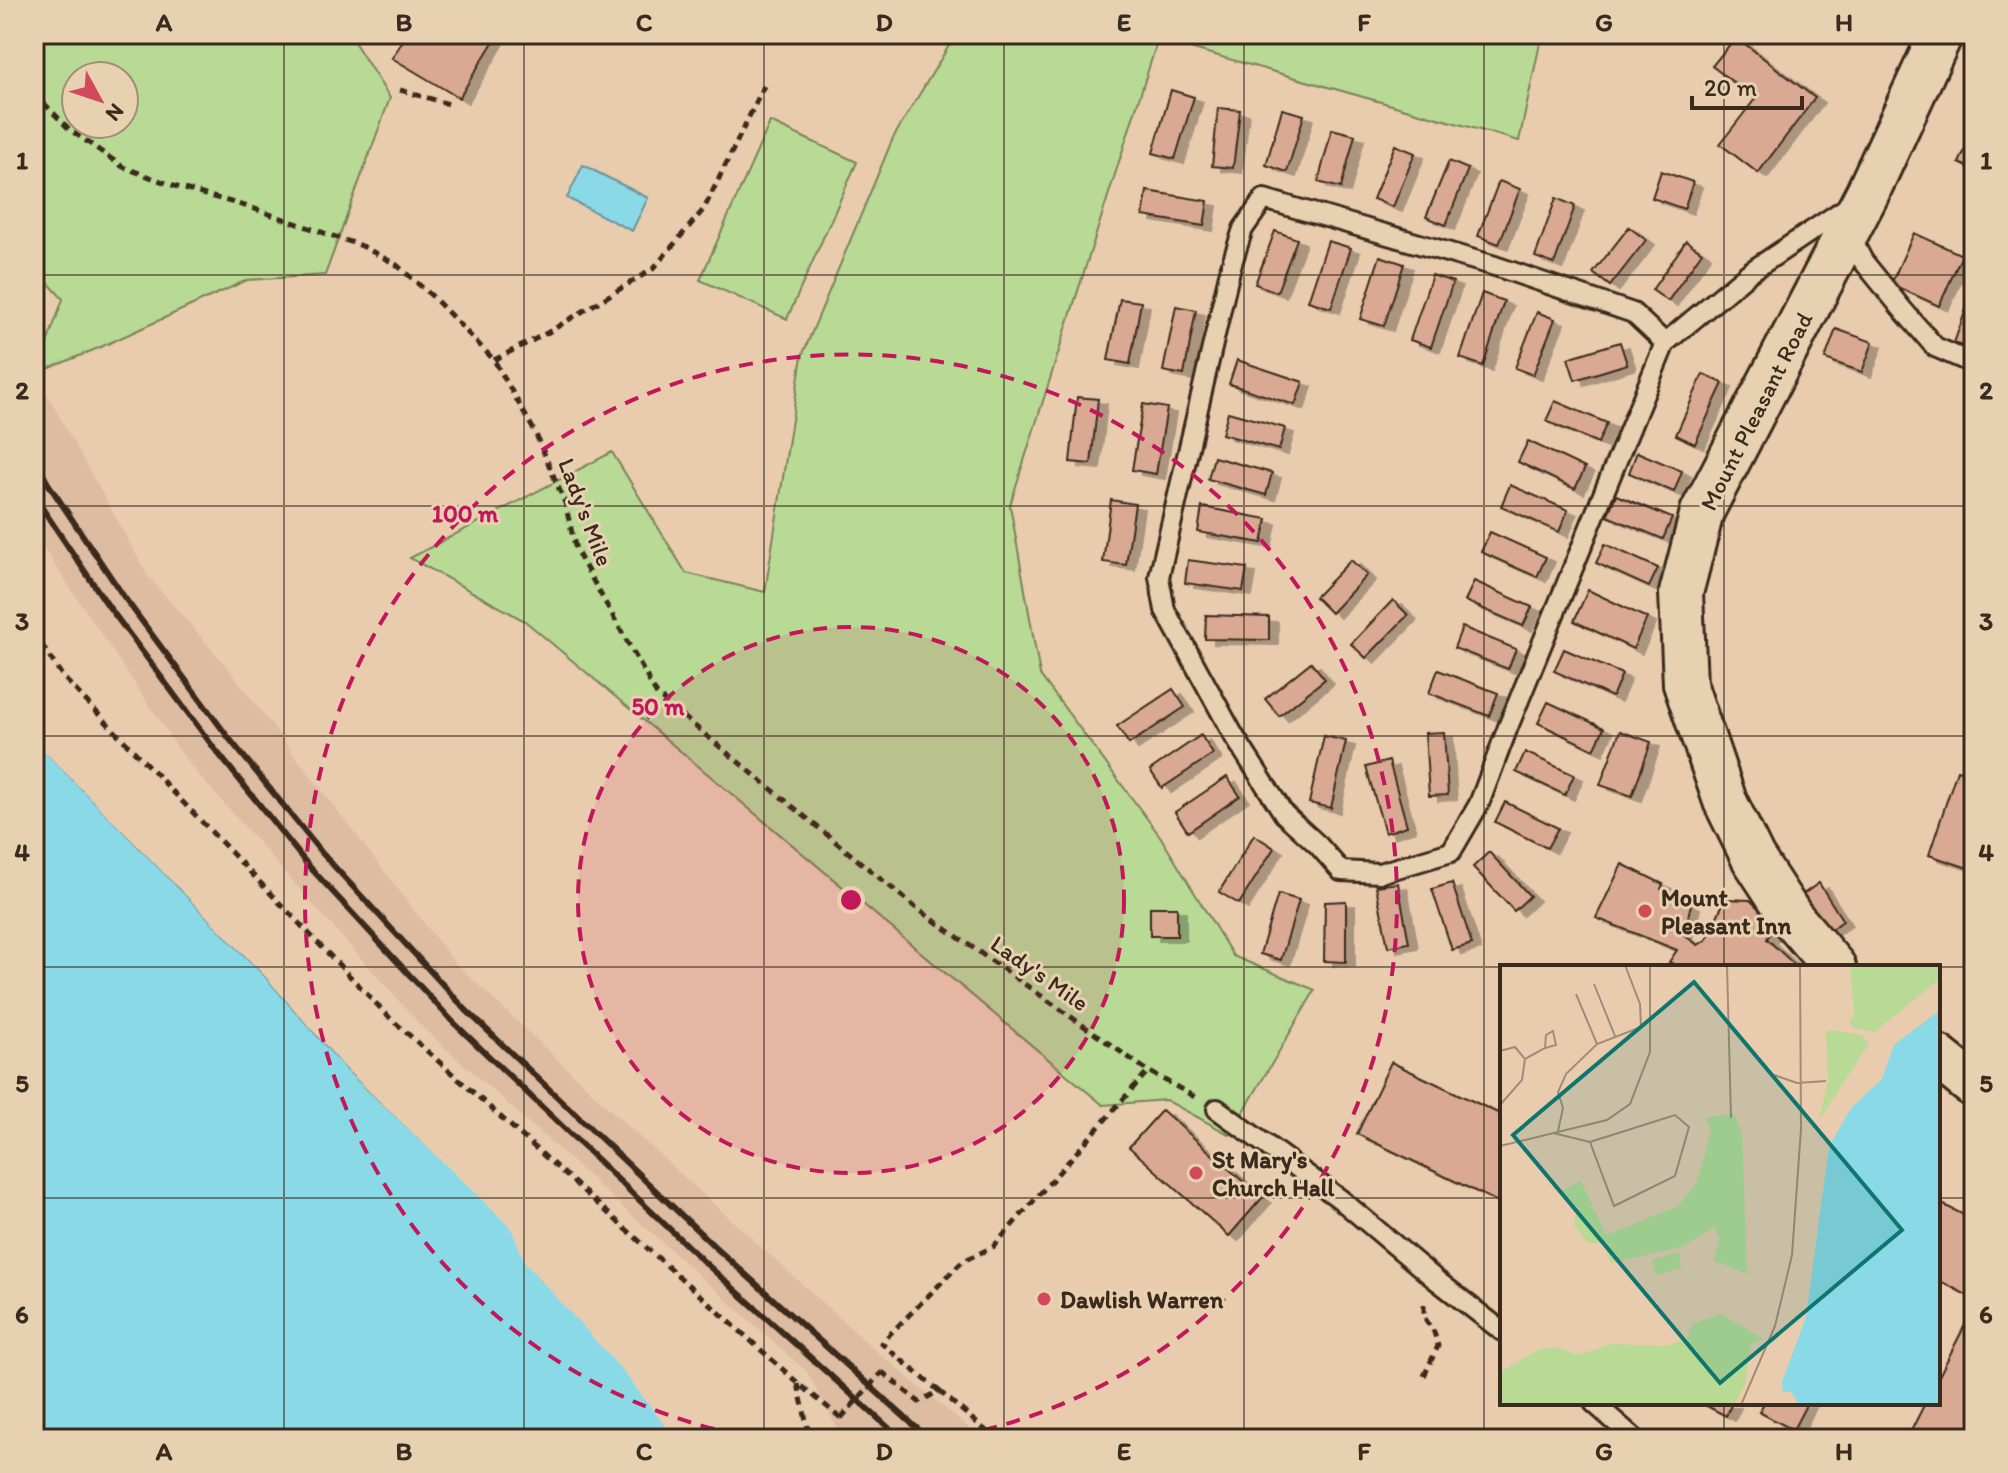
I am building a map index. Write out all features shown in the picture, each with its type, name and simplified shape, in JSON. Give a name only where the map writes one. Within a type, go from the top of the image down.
[{"type":"street","name":"Mount Pleasant Road","points":[[1832,965],[1792,918],[1753,858],[1725,801],[1685,684],[1681,593],[1702,512],[1867,194],[1941,34]]},
{"type":"street","points":[[1940,1059],[1974,1086]]},
{"type":"lane","points":[[1665,343],[1633,313],[1495,266],[1264,199],[1243,229],[1231,266],[1159,577],[1165,610],[1234,736],[1284,814],[1341,871],[1380,873],[1451,852],[1479,804],[1665,343],[1750,272],[1867,194]]},
{"type":"lane","points":[[1848,232],[1863,261],[1935,347],[1974,364]]},
{"type":"lane","points":[[1217,1109],[1340,1199],[1500,1329]]},
{"type":"lane","points":[[1596,1405],[1635,1439]]},
{"type":"path","points":[[494,360],[547,333],[653,269],[704,209],[764,86]]},
{"type":"path","points":[[400,90],[449,104]]},
{"type":"path","name":"Lady's Mile","points":[[34,93],[69,129],[123,167],[362,246],[397,265],[494,360],[535,432],[565,503],[576,550],[657,695],[915,907],[1148,1071],[1217,1109]]},
{"type":"path","points":[[34,633],[63,677],[389,1017],[798,1383],[841,1418],[882,1372],[919,1402],[939,1391]]},
{"type":"path","points":[[996,1439],[881,1343],[963,1261],[993,1247],[1148,1071]]},
{"type":"path","points":[[1424,1376],[1438,1346],[1434,1332],[1424,1317],[1424,1294],[1435,1279]]},
{"type":"path","points":[[798,1383],[809,1434],[813,1439]]},
{"type":"shaded area","points":[[34,371],[148,576],[227,667],[454,962],[632,1130],[875,1350],[982,1439],[843,1439],[807,1372],[421,1026],[188,763],[34,534]]},
{"type":"green space","points":[[34,34],[349,34],[390,98],[325,275],[247,280],[36,374],[63,299],[34,267]]},
{"type":"green space","points":[[956,34],[1542,34],[1519,141],[1158,39],[1010,505],[1040,675],[1160,836],[1233,956],[1315,990],[1230,1135],[1166,1100],[1103,1105],[525,621],[410,558],[612,452],[686,573],[765,592],[802,356],[893,138]]},
{"type":"green space","points":[[770,122],[857,162],[787,319],[700,280]]},
{"type":"water","points":[[583,165],[648,198],[632,231],[567,198]]},
{"type":"water","points":[[34,740],[263,974],[347,1070],[738,1439],[34,1439]]},
{"type":"pier","points":[[34,736],[266,971],[350,1067],[514,1225],[731,1419],[742,1439],[675,1439],[622,1370],[525,1263],[511,1228],[347,1070],[263,974],[41,748]]},
{"type":"building","points":[[407,34],[498,34],[459,98],[392,58]]},
{"type":"building","points":[[1736,37],[1815,98],[1758,173],[1720,144],[1755,99],[1712,66]]},
{"type":"building","points":[[1171,90],[1194,97],[1175,159],[1153,153]]},
{"type":"building","points":[[1218,108],[1240,110],[1233,168],[1212,166]]},
{"type":"building","points":[[1282,109],[1304,115],[1287,172],[1266,165]]},
{"type":"building","points":[[1332,129],[1355,135],[1341,188],[1318,182]]},
{"type":"building","points":[[1974,135],[1974,170],[1959,163]]},
{"type":"building","points":[[1395,145],[1415,153],[1393,207],[1373,199]]},
{"type":"building","points":[[1449,161],[1468,169],[1446,225],[1426,217]]},
{"type":"building","points":[[1661,171],[1693,182],[1684,209],[1652,198]]},
{"type":"building","points":[[1499,181],[1520,189],[1499,244],[1478,236]]},
{"type":"building","points":[[1147,191],[1208,201],[1204,226],[1143,216]]},
{"type":"building","points":[[1556,198],[1575,206],[1554,264],[1535,257]]},
{"type":"building","points":[[1629,227],[1646,240],[1610,286],[1593,273]]},
{"type":"building","points":[[1275,231],[1297,239],[1277,292],[1255,284]]},
{"type":"building","points":[[1914,233],[1962,255],[1939,306],[1891,284]]},
{"type":"building","points":[[1328,241],[1351,248],[1331,308],[1308,301]]},
{"type":"building","points":[[1686,241],[1702,252],[1668,301],[1652,290]]},
{"type":"building","points":[[1380,256],[1404,264],[1384,326],[1360,319]]},
{"type":"building","points":[[1432,275],[1453,282],[1431,347],[1410,340]]},
{"type":"building","points":[[1974,287],[1974,350],[1954,343]]},
{"type":"building","points":[[1482,293],[1504,301],[1483,366],[1460,358]]},
{"type":"building","points":[[1120,299],[1141,302],[1130,364],[1108,360]]},
{"type":"building","points":[[1176,306],[1196,310],[1184,375],[1163,371]]},
{"type":"building","points":[[1537,312],[1555,319],[1533,375],[1515,368]]},
{"type":"building","points":[[1836,329],[1873,342],[1862,372],[1825,359]]},
{"type":"building","points":[[1620,342],[1627,364],[1575,380],[1568,358]]},
{"type":"building","points":[[1237,360],[1303,382],[1295,405],[1229,384]]},
{"type":"building","points":[[1703,374],[1723,383],[1695,444],[1676,435]]},
{"type":"building","points":[[1077,397],[1098,399],[1091,464],[1070,462]]},
{"type":"building","points":[[1555,401],[1607,423],[1598,443],[1546,421]]},
{"type":"building","points":[[1143,404],[1167,408],[1156,474],[1132,470]]},
{"type":"building","points":[[1228,412],[1285,428],[1279,450],[1222,434]]},
{"type":"building","points":[[1528,441],[1585,468],[1575,489],[1518,462]]},
{"type":"building","points":[[1637,452],[1682,471],[1674,492],[1629,473]]},
{"type":"building","points":[[1214,457],[1272,473],[1266,495],[1208,479]]},
{"type":"building","points":[[1510,485],[1568,510],[1559,532],[1501,506]]},
{"type":"building","points":[[1616,495],[1672,518],[1663,539],[1607,516]]},
{"type":"building","points":[[1111,500],[1135,504],[1126,565],[1103,562]]},
{"type":"building","points":[[1202,507],[1267,519],[1262,543],[1198,532]]},
{"type":"building","points":[[1490,532],[1546,557],[1537,577],[1481,552]]},
{"type":"building","points":[[1605,544],[1658,568],[1649,587],[1596,563]]},
{"type":"building","points":[[1188,560],[1247,568],[1243,591],[1185,583]]},
{"type":"building","points":[[1351,560],[1367,575],[1331,613],[1315,597]]},
{"type":"building","points":[[1474,581],[1532,607],[1523,626],[1465,601]]},
{"type":"building","points":[[1588,590],[1647,618],[1633,649],[1574,621]]},
{"type":"building","points":[[1393,600],[1408,615],[1366,658],[1351,644]]},
{"type":"building","points":[[1206,615],[1269,617],[1269,640],[1205,639]]},
{"type":"building","points":[[1462,627],[1516,649],[1508,669],[1454,648]]},
{"type":"building","points":[[1564,649],[1622,674],[1612,697],[1554,671]]},
{"type":"building","points":[[1311,662],[1325,679],[1279,716],[1265,699]]},
{"type":"building","points":[[1438,670],[1498,693],[1489,716],[1429,693]]},
{"type":"building","points":[[1173,689],[1185,707],[1129,744],[1117,726]]},
{"type":"building","points":[[1548,702],[1604,728],[1594,750],[1538,723]]},
{"type":"building","points":[[1620,731],[1651,742],[1632,796],[1600,785]]},
{"type":"building","points":[[1444,732],[1448,795],[1429,796],[1425,733]]},
{"type":"building","points":[[1201,735],[1213,754],[1162,788],[1150,770]]},
{"type":"building","points":[[1324,736],[1346,741],[1331,808],[1309,803]]},
{"type":"building","points":[[1525,752],[1574,775],[1565,795],[1516,772]]},
{"type":"building","points":[[1389,761],[1407,826],[1385,833],[1366,767]]},
{"type":"building","points":[[1957,770],[1974,776],[1974,870],[1929,855]]},
{"type":"building","points":[[1227,777],[1240,796],[1188,832],[1175,812]]},
{"type":"building","points":[[1505,802],[1558,828],[1547,848],[1495,822]]},
{"type":"building","points":[[1254,835],[1274,848],[1239,904],[1219,892]]},
{"type":"building","points":[[1489,852],[1530,896],[1514,911],[1473,867]]},
{"type":"building","name":"Mount Pleasant Inn","points":[[1622,864],[1663,884],[1661,889],[1691,904],[1684,935],[1698,945],[1707,939],[1725,899],[1750,900],[1775,924],[1767,939],[1795,965],[1675,965],[1669,962],[1677,950],[1596,918]]},
{"type":"building","points":[[1398,883],[1409,943],[1388,947],[1376,886]]},
{"type":"building","points":[[1452,883],[1472,944],[1452,950],[1432,889]]},
{"type":"building","points":[[1819,883],[1843,921],[1822,935],[1799,897]]},
{"type":"building","points":[[1278,894],[1299,900],[1281,960],[1260,954]]},
{"type":"building","points":[[1346,901],[1346,962],[1324,961],[1325,902]]},
{"type":"building","points":[[1150,907],[1177,907],[1177,936],[1150,936]]},
{"type":"building","points":[[1391,1062],[1500,1114],[1500,1203],[1357,1134]]},
{"type":"building","name":"St Mary's Church Hall","points":[[1162,1110],[1262,1198],[1229,1236],[1129,1147]]},
{"type":"building","points":[[1940,1203],[1974,1220],[1974,1299],[1940,1281]]},
{"type":"building","points":[[1965,1325],[1974,1330],[1974,1439],[1907,1439],[1924,1405],[1940,1405],[1940,1374]]},
{"type":"building","points":[[1705,1405],[1731,1405],[1726,1416]]},
{"type":"building","points":[[1763,1405],[1806,1405],[1793,1430],[1759,1412]]},
{"type":"railway","points":[[34,459],[124,597],[228,737],[321,852],[466,1010],[715,1247],[929,1439]]},
{"type":"railway","points":[[34,496],[109,607],[214,748],[307,864],[453,1022],[702,1260],[901,1439]]},
{"type":"place","name":"Mount Pleasant Inn","points":[[1645,911]]},
{"type":"place","name":"St Mary's Church Hall","points":[[1196,1173]]},
{"type":"place","name":"Dawlish Warren","points":[[1044,1299]]}]
